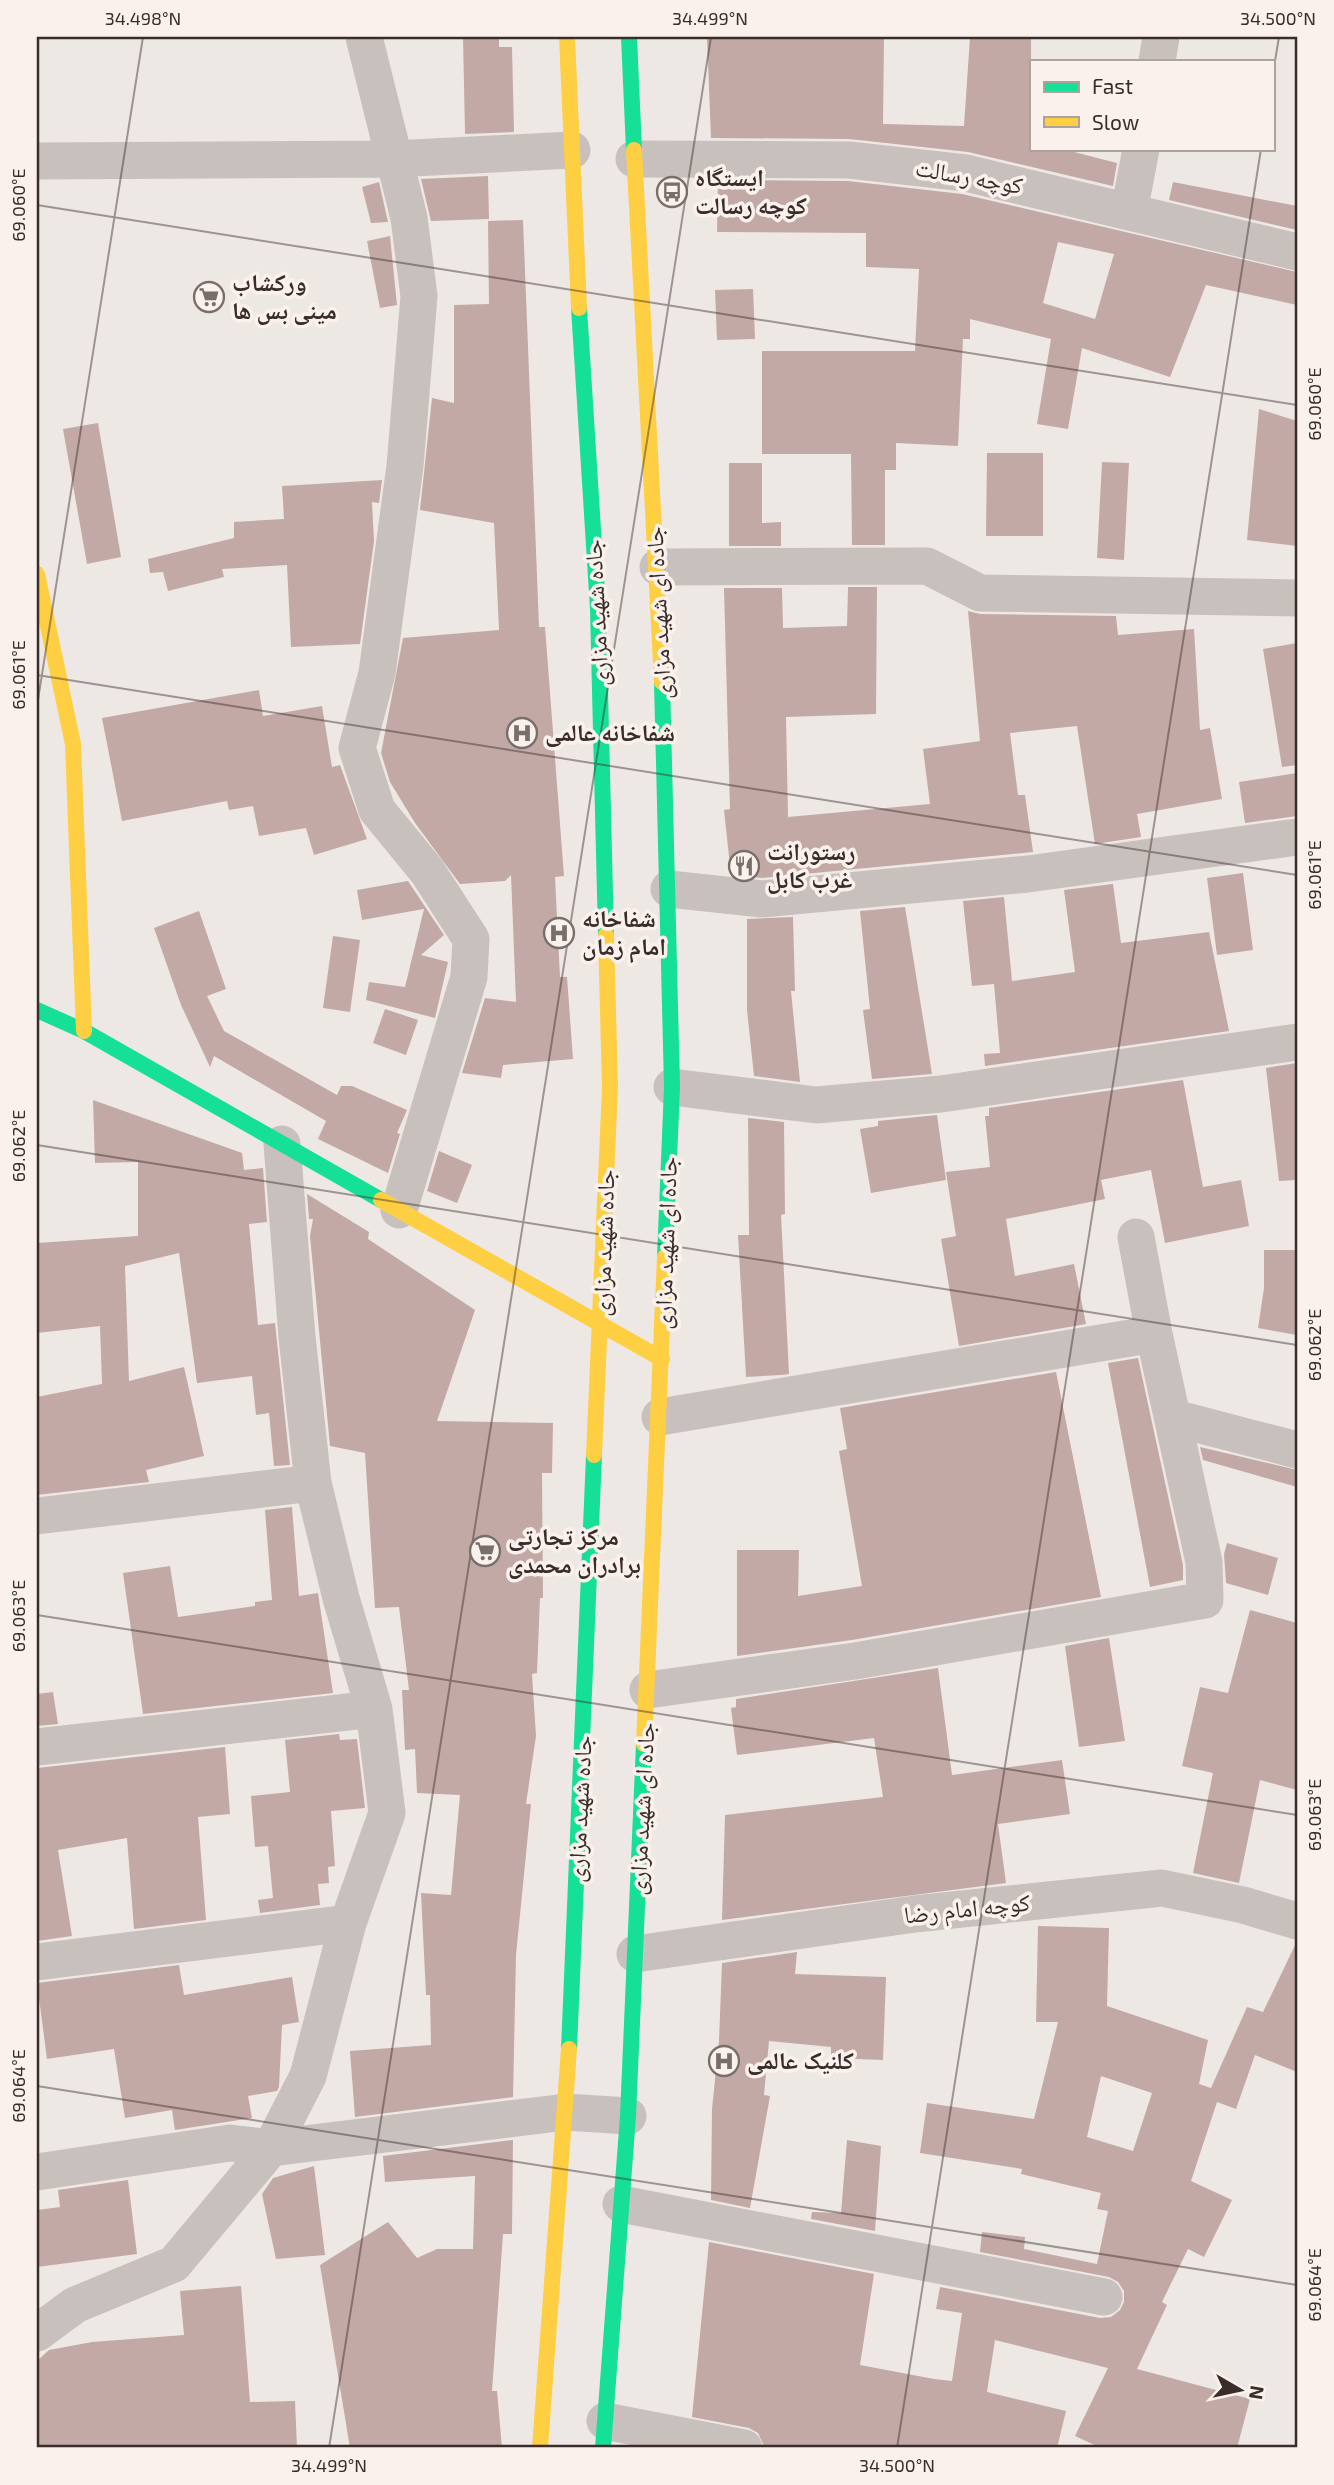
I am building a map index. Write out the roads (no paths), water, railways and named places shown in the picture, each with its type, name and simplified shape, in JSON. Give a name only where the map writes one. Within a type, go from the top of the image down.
[{"type":"main road","name":"جاده شهید مزاری","points":[[540,2448],[566,2112],[610,1087],[598,609],[567,37]]},
{"type":"main road","name":"جاده ای شهید مزاری","points":[[604,2434],[628,2116],[660,1418],[672,1087],[669,889],[658,567],[629,37]]},
{"type":"main road","points":[[37,574],[73,744],[84,1031]]},
{"type":"main road","points":[[37,1010],[84,1031],[662,1359]]},
{"type":"street","points":[[364,37],[409,218],[419,296],[402,492],[377,673],[357,748],[377,810],[427,872],[471,939],[469,977],[399,1210]]},
{"type":"street","points":[[1157,60],[1161,37]]},
{"type":"street","points":[[37,161],[393,159],[572,150]]},
{"type":"street","points":[[1129,212],[1141,150]]},
{"type":"street","name":"کوچه رسالت","points":[[635,159],[849,160],[966,173],[1297,252]]},
{"type":"street","points":[[658,567],[927,566],[980,593],[1297,598]]},
{"type":"street","points":[[669,889],[762,899],[1028,874],[1297,837]]},
{"type":"street","points":[[672,1087],[816,1105],[941,1094],[1297,1042]]},
{"type":"street","points":[[37,2333],[75,2305],[174,2264],[271,2148],[308,2076],[348,1923],[387,1813],[374,1709],[341,1598],[313,1483],[297,1337],[282,1144]]},
{"type":"street","points":[[648,1690],[855,1661],[1205,1600],[1205,1562],[1154,1334],[1136,1237]]},
{"type":"street","points":[[660,1418],[1154,1334]]},
{"type":"street","points":[[1174,1419],[1297,1450]]},
{"type":"street","points":[[37,1516],[313,1483]]},
{"type":"street","points":[[37,1747],[374,1709]]},
{"type":"street","name":"کوچه امام رضا","points":[[635,1954],[915,1913],[1162,1888],[1243,1905],[1297,1921]]},
{"type":"street","points":[[37,1962],[348,1923]]},
{"type":"street","points":[[37,2172],[230,2143],[271,2148],[566,2112],[628,2116]]},
{"type":"street","points":[[621,2204],[1104,2297]]},
{"type":"street","points":[[604,2434],[744,2448]]},
{"type":"place","name":"ایستگاه کوچه رسالت","points":[[672,192]]},
{"type":"place","name":"ورکشاب مینی بس ها","points":[[209,297]]},
{"type":"place","name":"شفاخانه عالمی","points":[[522,733]]},
{"type":"place","name":"رستورانت غرب کابل","points":[[744,866]]},
{"type":"place","name":"شفاخانه امام زمان","points":[[559,933]]},
{"type":"place","name":"مرکز تجارتی برادران محمدی","points":[[485,1551]]},
{"type":"place","name":"کلنیک عالمی","points":[[724,2061]]}]
